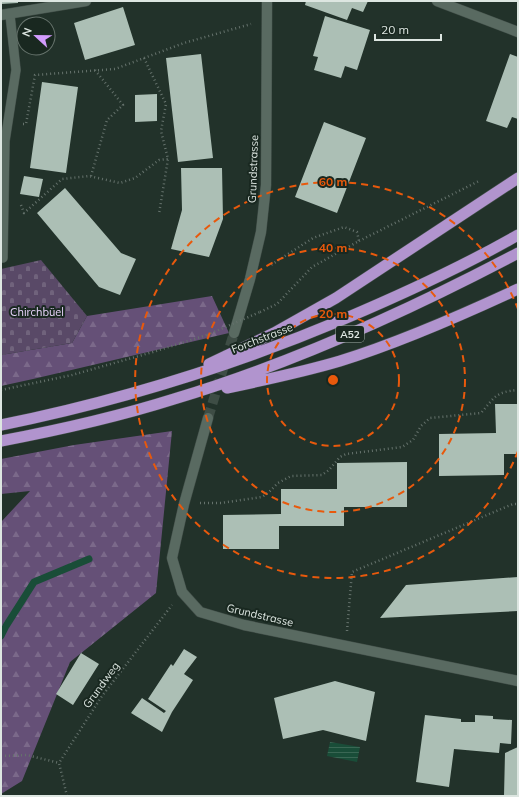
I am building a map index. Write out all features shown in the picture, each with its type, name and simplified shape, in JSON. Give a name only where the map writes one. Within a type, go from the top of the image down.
[{"type":"highway","points":[[158,386],[244,348],[304,317],[336,298],[518,178]]},
{"type":"highway","name":"Forchstrasse","points":[[1,425],[100,403],[241,360],[386,302],[445,274],[518,235]]},
{"type":"highway","name":"A52","points":[[1,441],[82,424],[176,399],[264,369],[334,341],[426,300],[518,253]]},
{"type":"highway","points":[[176,399],[302,372],[340,361],[391,344],[518,289]]},
{"type":"street","points":[[5,15],[86,1]]},
{"type":"street","name":"Grundstrasse","points":[[234,333],[250,279],[261,232],[266,185],[267,1]]},
{"type":"street","points":[[437,1],[518,32]]},
{"type":"street","name":"Grundstrasse","points":[[208,418],[184,504],[172,558],[182,592],[200,612],[244,625],[518,681]]},
{"type":"lane","points":[[2,258],[5,141],[16,70],[5,15]]},
{"type":"path","points":[[8,122],[26,124],[35,75],[115,69],[184,43],[267,20]]},
{"type":"path","points":[[144,58],[166,104],[161,131],[168,159],[159,214]]},
{"type":"path","points":[[91,176],[107,120],[123,105],[95,70]]},
{"type":"path","points":[[3,192],[16,191],[24,213],[62,180],[91,176],[120,183],[135,178],[159,160],[168,159]]},
{"type":"path","points":[[1,390],[72,375],[153,352],[207,335],[260,312],[277,304],[312,267],[359,241],[483,180]]},
{"type":"path","points":[[250,279],[313,238],[344,227],[357,232],[359,241]]},
{"type":"path","points":[[221,503],[262,497],[278,483],[291,476],[322,475],[329,470],[340,457],[346,454],[402,447],[413,440],[421,426],[430,418],[481,413],[496,395],[505,391],[518,390]]},
{"type":"path","points":[[346,646],[352,572],[513,504],[518,504]]},
{"type":"path","name":"Grundweg","points":[[59,763],[102,696],[182,592]]},
{"type":"path","points":[[1,756],[27,755],[59,763],[67,796]]},
{"type":"green space","name":"Chirchbüel","points":[[41,260],[87,316],[72,343],[1,355],[1,269]]},
{"type":"green space","points":[[212,296],[229,333],[1,386],[1,355],[72,343],[87,316]]},
{"type":"green space","points":[[172,431],[156,593],[70,662],[22,781],[1,794],[1,522],[30,491],[1,494],[1,459],[74,445]]},
{"type":"shaded area","points":[[330,742],[360,747],[357,762],[327,756]]},
{"type":"building","points":[[1,1],[18,1],[18,3],[1,4]]},
{"type":"building","points":[[306,1],[368,1],[363,12],[352,8],[347,20],[305,5]]},
{"type":"building","points":[[123,7],[135,45],[85,60],[74,23]]},
{"type":"building","points":[[325,16],[370,30],[357,70],[345,66],[341,78],[314,70],[318,57],[313,56]]},
{"type":"building","points":[[201,54],[213,158],[178,162],[166,58]]},
{"type":"building","points":[[510,54],[518,57],[518,119],[512,117],[507,128],[486,121]]},
{"type":"building","points":[[42,82],[78,87],[66,173],[30,168]]},
{"type":"building","points":[[157,94],[157,121],[135,122],[135,95]]},
{"type":"building","points":[[324,122],[366,138],[337,213],[295,197]]},
{"type":"building","points":[[181,168],[222,168],[223,219],[209,257],[171,249],[182,210]]},
{"type":"building","points":[[24,176],[43,179],[39,197],[20,194]]},
{"type":"building","points":[[65,188],[121,253],[136,259],[120,295],[99,287],[37,213]]},
{"type":"building","points":[[495,404],[518,404],[518,454],[504,454],[504,475],[439,476],[439,434],[496,433]]},
{"type":"building","points":[[407,462],[407,507],[344,507],[344,526],[279,526],[279,549],[223,549],[223,515],[281,514],[281,489],[337,489],[337,463]]},
{"type":"building","points":[[518,577],[518,611],[380,618],[406,585]]},
{"type":"building","points":[[184,649],[197,657],[184,674],[193,680],[172,712],[162,732],[131,713],[142,698],[164,713],[166,711],[148,699],[171,664],[173,666]]},
{"type":"building","points":[[81,653],[99,664],[73,705],[56,694]]},
{"type":"building","points":[[335,681],[375,692],[366,741],[323,730],[283,739],[274,698]]},
{"type":"building","points":[[425,715],[461,719],[461,722],[475,722],[475,715],[493,716],[493,719],[512,720],[511,744],[500,743],[499,753],[454,749],[449,787],[416,782]]},
{"type":"building","points":[[518,747],[518,796],[504,796],[505,753]]},
{"type":"waterway","points":[[1,636],[34,582],[89,559]]},
{"type":"tunnel","points":[[208,418],[234,333]]}]
